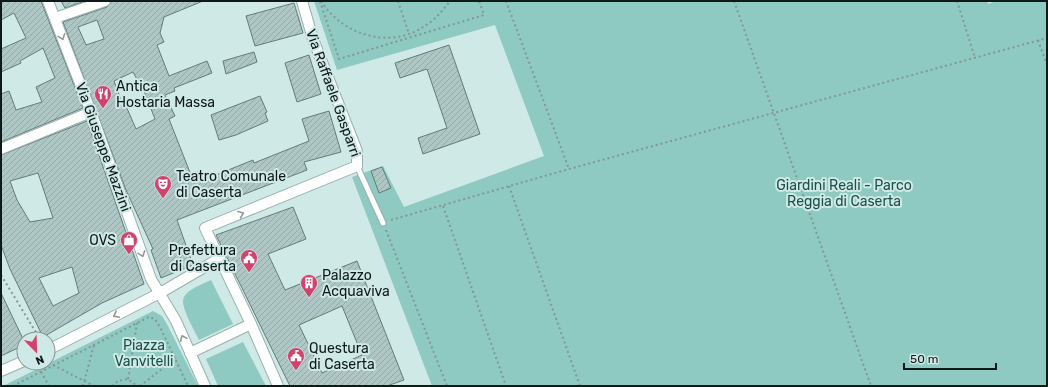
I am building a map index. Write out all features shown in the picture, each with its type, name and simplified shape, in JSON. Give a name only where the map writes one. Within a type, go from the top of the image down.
[{"type":"street","points":[[55,18],[105,1]]},
{"type":"street","name":"Via Raffaele Gasparri","points":[[220,258],[205,228],[357,166],[356,151],[313,39],[302,1]]},
{"type":"street","name":"Via Giuseppe Mazzini","points":[[50,2],[151,278],[155,295],[176,321],[205,386]]},
{"type":"street","points":[[1,149],[91,112]]},
{"type":"street","points":[[56,346],[155,295],[220,258],[278,386]]},
{"type":"street","points":[[190,353],[251,324]]},
{"type":"street","points":[[1,371],[16,364]]},
{"type":"lane","points":[[357,166],[384,223]]},
{"type":"path","points":[[321,1],[340,58],[484,14],[479,1]]},
{"type":"path","points":[[321,1],[335,19],[348,28],[362,34],[378,38],[409,36],[439,15],[450,1]]},
{"type":"path","points":[[398,1],[409,36]]},
{"type":"path","points":[[506,1],[569,169]]},
{"type":"path","points":[[734,1],[871,386]]},
{"type":"path","points":[[957,1],[975,58]]},
{"type":"path","points":[[447,386],[384,223],[569,169],[1047,38]]},
{"type":"path","points":[[1038,40],[1047,65]]},
{"type":"path","points":[[509,186],[580,386]]},
{"type":"path","points":[[443,205],[506,386]]},
{"type":"path","points":[[1,275],[35,331]]},
{"type":"path","points":[[56,363],[149,317],[155,320],[176,358],[188,386]]},
{"type":"path","points":[[128,379],[137,323]]},
{"type":"path","points":[[84,386],[84,380],[94,344]]},
{"type":"path","points":[[112,386],[118,381],[128,379],[139,386],[176,358]]},
{"type":"path","points":[[56,366],[94,386]]},
{"type":"path","points":[[13,386],[41,372],[49,386]]},
{"type":"green space","name":"Giardini Reali - Parco Reggia di Caserta","points":[[314,1],[987,1],[988,4],[996,1],[1047,1],[1047,386],[432,386],[352,177],[383,166],[404,207],[544,156],[495,25],[337,70]]},
{"type":"green space","points":[[211,280],[233,324],[199,340],[185,312],[183,301],[186,294],[196,287]]},
{"type":"green space","name":"Piazza Vanvitelli","points":[[153,311],[162,316],[168,326],[198,386],[3,386],[33,371],[56,371],[56,360]]},
{"type":"green space","points":[[243,342],[266,386],[218,386],[206,359]]},
{"type":"building","points":[[1,1],[41,1],[83,108],[1,142],[1,94],[9,91],[16,110],[42,102],[36,87],[55,78],[43,48],[20,61],[21,63],[1,72],[1,49],[26,38],[14,13],[1,20]]},
{"type":"building","points":[[61,1],[85,1],[65,8]]},
{"type":"building","points":[[111,1],[203,1],[164,17],[160,33],[164,42],[157,45],[169,76],[207,61],[212,73],[174,88],[175,91],[165,95],[175,116],[169,119],[191,175],[202,170],[206,179],[253,160],[254,163],[309,141],[302,119],[329,111],[341,152],[304,162],[307,170],[177,220],[193,265],[161,278],[151,250],[153,249],[126,190],[63,22],[107,7]],"holes":[[[97,20],[104,39],[86,45],[78,27]],[[133,72],[139,83],[140,81],[155,119],[136,129],[126,106],[124,108],[114,81]]]},
{"type":"building","points":[[294,3],[303,33],[255,46],[246,16]]},
{"type":"building","points":[[449,45],[480,134],[423,154],[418,138],[447,128],[427,69],[400,78],[395,63]]},
{"type":"building","points":[[254,52],[257,62],[226,74],[223,61]]},
{"type":"building","points":[[309,55],[321,94],[297,102],[285,63]]},
{"type":"building","points":[[260,96],[267,112],[265,113],[268,121],[236,135],[219,140],[211,115]]},
{"type":"building","points":[[87,121],[144,284],[102,303],[53,331],[40,331],[10,269],[1,245],[1,155]],"holes":[[[38,173],[53,218],[30,222],[17,200],[10,181]],[[72,267],[79,293],[53,306],[39,278]]]},
{"type":"building","points":[[382,167],[391,188],[379,193],[371,171]]},
{"type":"building","name":"Palazzo Acquaviva","points":[[293,207],[306,239],[268,254],[285,290],[357,261],[404,380],[387,386],[290,386],[216,235]],"holes":[[[342,306],[362,355],[322,373],[299,325]]]},
{"type":"building","points":[[1,293],[19,331],[16,331],[16,349],[1,356]]},
{"type":"place","name":"Antica Hostaria Massa","points":[[103,109]]},
{"type":"place","name":"Teatro Comunale di Caserta","points":[[163,199]]},
{"type":"place","name":"OVS","points":[[129,255]]},
{"type":"place","name":"Prefettura di Caserta","points":[[249,273]]},
{"type":"place","name":"Palazzo Acquaviva","points":[[309,298]]},
{"type":"place","name":"Questura di Caserta","points":[[296,371]]}]
